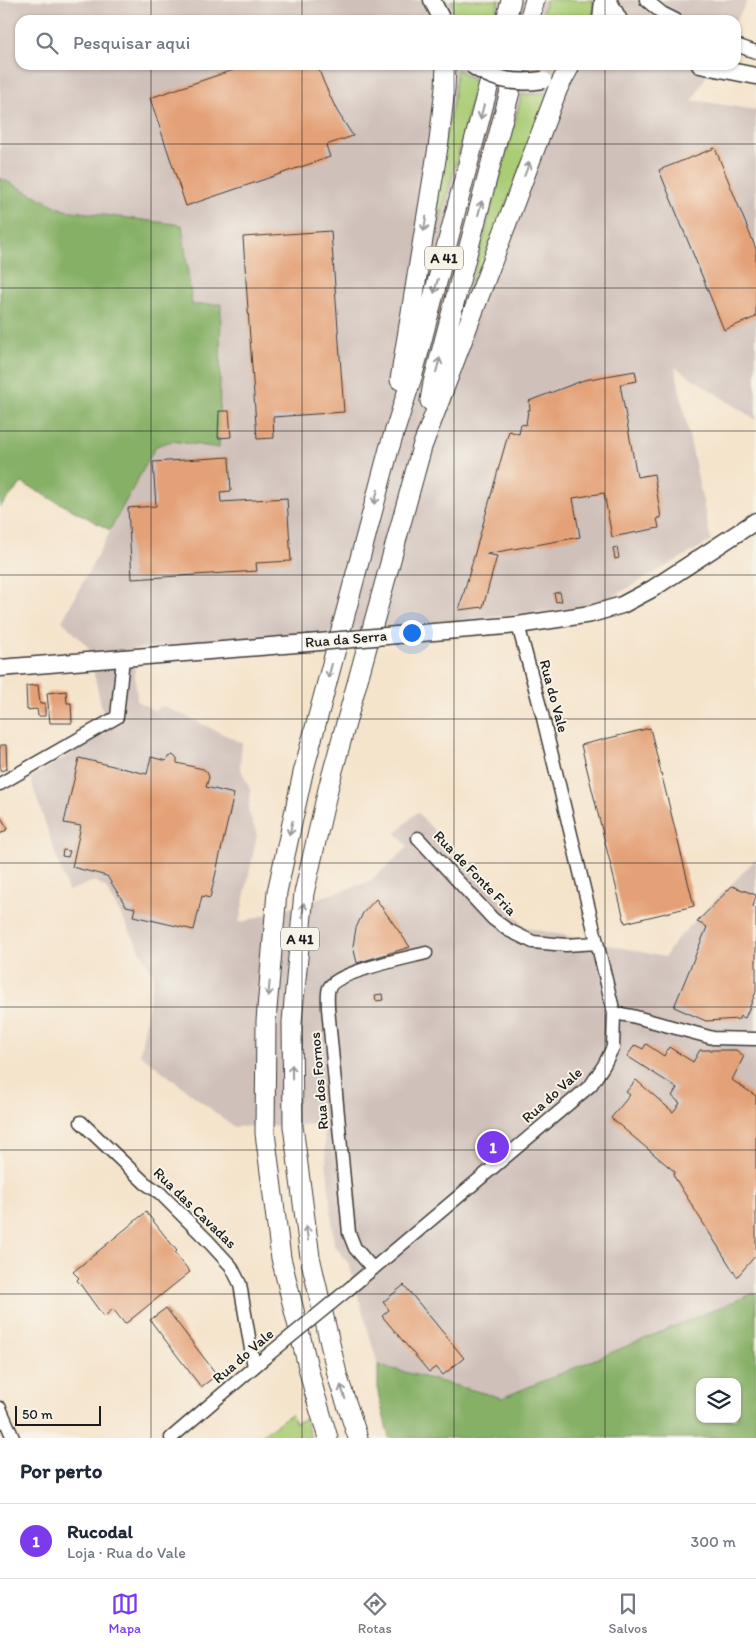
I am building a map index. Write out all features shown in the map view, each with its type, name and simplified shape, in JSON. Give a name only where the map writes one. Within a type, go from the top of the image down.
[{"type":"highway","points":[[507,15],[511,0]]},
{"type":"highway","points":[[530,15],[535,0]]},
{"type":"highway","points":[[389,449],[439,141],[446,70]]},
{"type":"highway","name":"A 41","points":[[328,1438],[281,1258],[265,1133],[266,1021],[278,892],[304,773],[389,449],[413,374],[493,70]]},
{"type":"highway","name":"A 41","points":[[358,1438],[338,1378],[310,1257],[293,1126],[292,1022],[304,893],[329,785],[422,447],[433,383],[516,70]]},
{"type":"highway","points":[[422,447],[558,88],[569,70]]},
{"type":"main road","points":[[432,0],[440,15]]},
{"type":"main road","points":[[441,0],[442,15]]},
{"type":"main road","points":[[602,15],[603,0]]},
{"type":"main road","points":[[608,0],[616,15]]},
{"type":"main road","points":[[479,70],[502,80],[526,83],[543,80],[566,70]]},
{"type":"main road","points":[[725,70],[756,76]]},
{"type":"main road","name":"Rua da Serra","points":[[0,668],[518,625],[591,614],[622,605],[652,590],[756,521]]},
{"type":"street","points":[[646,0],[666,15]]},
{"type":"street","points":[[741,47],[756,52]]},
{"type":"street","name":"Rua do Vale","points":[[171,1438],[591,1085],[613,1047],[614,1013],[542,714],[518,625]]},
{"type":"street","points":[[0,784],[117,717],[123,658]]},
{"type":"street","name":"Rua de Fonte Fria","points":[[418,838],[493,919],[508,930],[533,942],[566,945],[597,943]]},
{"type":"street","name":"Rua dos Fornos","points":[[373,1268],[355,1248],[349,1233],[328,1008],[329,989],[336,980],[355,972],[426,953]]},
{"type":"street","points":[[614,1013],[632,1016],[712,1038],[756,1039]]},
{"type":"street","name":"Rua das Cavadas","points":[[81,1122],[146,1184],[160,1193],[231,1266],[240,1284],[254,1367]]},
{"type":"street","points":[[0,1408],[13,1438]]},
{"type":"shaded area","points":[[0,0],[748,0],[739,15],[15,15],[15,70],[709,70],[693,100],[756,110],[756,420],[675,367],[711,541],[596,606],[408,626],[133,649],[137,701],[153,710],[164,706],[242,743],[240,767],[251,792],[248,810],[257,835],[239,923],[369,882],[408,847],[396,833],[417,812],[525,927],[665,957],[676,940],[756,859],[756,1294],[752,1294],[502,1398],[378,1365],[349,1264],[334,1245],[323,1124],[234,1127],[140,1054],[154,975],[106,888],[95,881],[68,891],[30,778],[107,732],[88,647],[62,621],[156,446],[172,441],[218,448],[221,304],[192,305],[182,225],[64,210],[0,178]]},
{"type":"green space","points":[[452,0],[499,0],[495,15],[454,15]]},
{"type":"green space","points":[[546,0],[593,0],[592,15],[542,15]]},
{"type":"green space","points":[[458,70],[475,83],[460,148],[428,262],[435,185],[453,104]]},
{"type":"green space","points":[[549,93],[461,321],[522,95]]},
{"type":"green space","points":[[0,178],[64,210],[182,225],[192,305],[221,304],[219,448],[172,441],[156,446],[110,530],[22,483],[0,507]]},
{"type":"green space","points":[[752,1294],[756,1294],[756,1438],[389,1438],[378,1393],[378,1365],[502,1398]]},
{"type":"green space","points":[[291,1414],[295,1423],[305,1419],[311,1438],[257,1438]]},
{"type":"building","points":[[233,70],[319,70],[337,111],[353,136],[326,145],[330,157],[186,206],[150,98]]},
{"type":"building","points":[[715,148],[756,249],[756,317],[724,330],[659,170]]},
{"type":"building","points":[[331,231],[344,412],[273,417],[274,438],[257,439],[243,237]]},
{"type":"building","points":[[635,371],[637,381],[620,384],[637,477],[654,474],[661,518],[657,518],[659,528],[612,537],[604,493],[573,498],[580,537],[486,554],[497,556],[483,607],[459,610],[509,431],[519,434],[521,424],[526,425],[528,410],[530,410],[529,401],[584,380]]},
{"type":"building","points":[[219,411],[229,411],[231,437],[218,438]]},
{"type":"building","points":[[229,457],[231,491],[220,492],[221,502],[287,498],[291,561],[256,563],[257,571],[132,579],[128,508],[156,506],[153,462]]},
{"type":"building","points":[[617,547],[619,558],[615,559],[613,548]]},
{"type":"building","points":[[560,592],[562,601],[556,602],[554,593]]},
{"type":"building","points":[[38,685],[40,704],[45,703],[45,716],[38,716],[37,709],[27,710],[26,686]]},
{"type":"building","points":[[66,691],[67,703],[71,703],[72,723],[50,723],[47,693]]},
{"type":"building","points":[[650,728],[694,906],[625,923],[581,745]]},
{"type":"building","points":[[0,745],[6,745],[7,769],[0,771]]},
{"type":"building","points":[[173,755],[177,759],[177,763],[203,769],[207,772],[209,777],[206,787],[234,794],[210,898],[202,896],[194,930],[133,916],[135,908],[126,906],[107,876],[72,867],[81,826],[64,823],[79,758],[147,774],[151,757],[166,761],[168,757]]},
{"type":"building","points":[[0,816],[8,829],[0,834]]},
{"type":"building","points":[[63,850],[70,851],[68,857],[62,856]]},
{"type":"building","points":[[732,886],[756,895],[753,907],[756,908],[756,992],[745,1018],[740,1016],[739,1019],[706,1021],[674,1007],[707,927],[697,922]]},
{"type":"building","points":[[376,899],[410,947],[357,963],[353,946],[356,928],[363,913]]},
{"type":"building","points":[[382,994],[383,1000],[376,1001],[375,995]]},
{"type":"building","points":[[646,1044],[664,1056],[669,1047],[693,1062],[700,1050],[736,1050],[744,1056],[732,1080],[756,1096],[756,1255],[737,1277],[673,1175],[675,1172],[611,1118],[630,1095],[626,1092],[636,1080],[673,1112],[680,1103],[672,1096],[677,1088],[627,1056],[635,1045],[643,1049]]},
{"type":"building","points":[[146,1212],[177,1251],[175,1253],[190,1272],[125,1324],[113,1309],[104,1317],[77,1280],[79,1278],[73,1272]]},
{"type":"building","points":[[404,1285],[464,1358],[443,1375],[436,1367],[429,1372],[382,1316],[389,1310],[383,1302]]},
{"type":"building","points":[[166,1308],[217,1375],[201,1387],[150,1320]]},
{"type":"place","name":"Rucodal","points":[[493,1147]]}]
